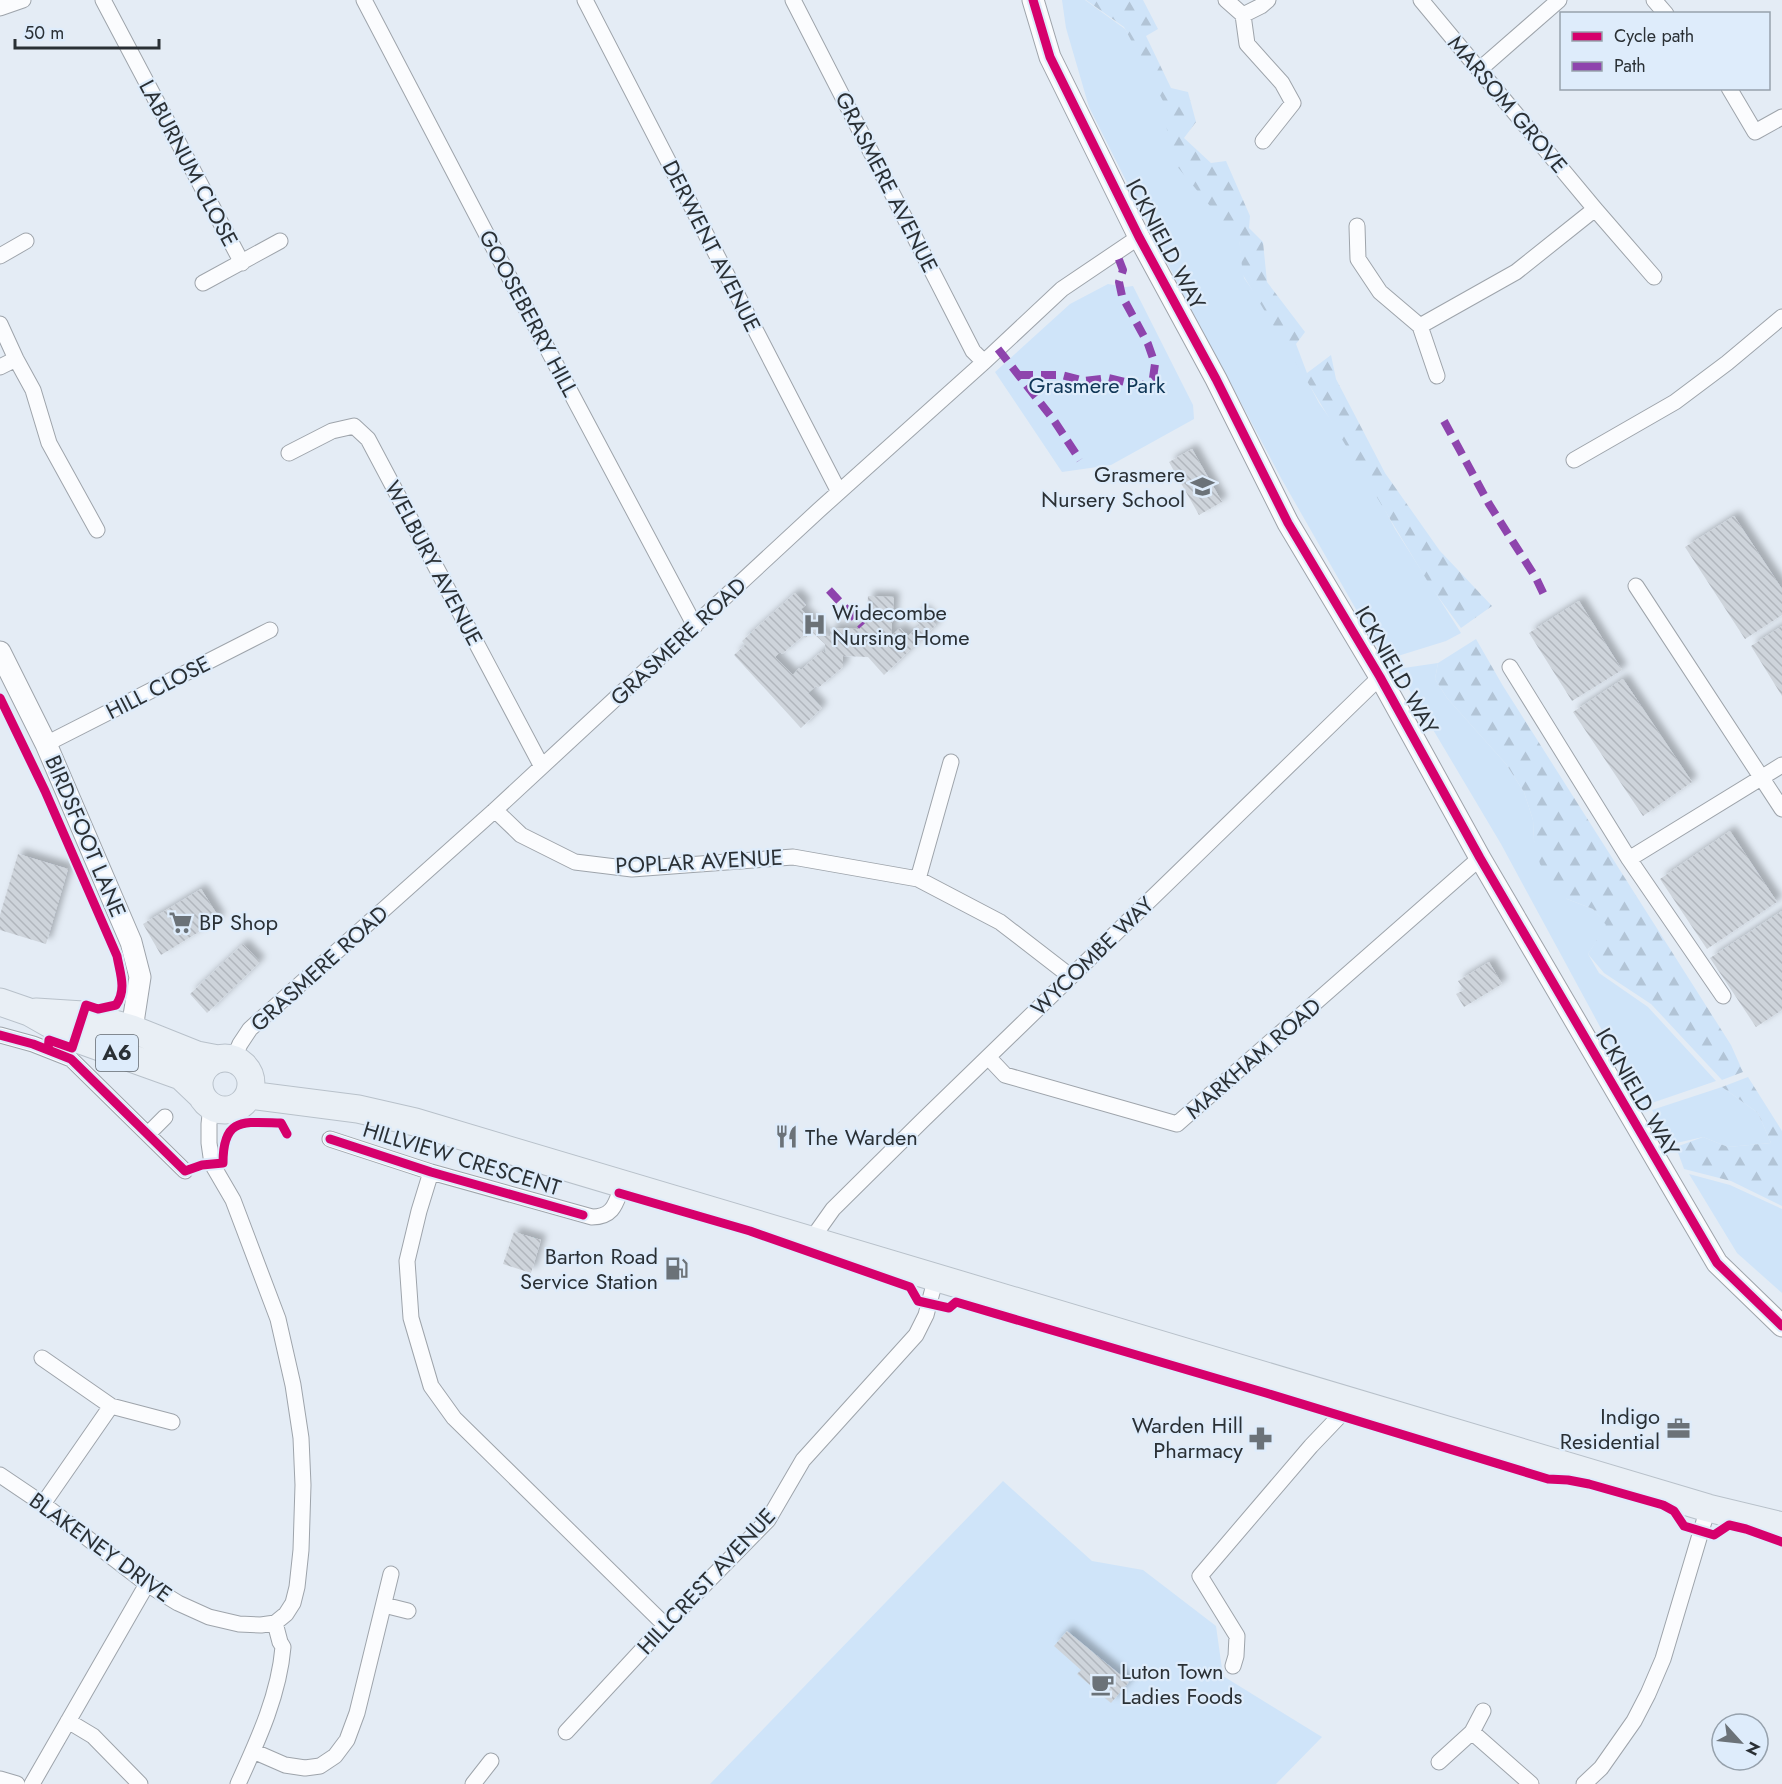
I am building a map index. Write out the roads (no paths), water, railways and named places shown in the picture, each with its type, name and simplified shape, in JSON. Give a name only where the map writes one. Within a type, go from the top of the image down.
[{"type":"highway","name":"A6","points":[[0,1002],[29,1012],[75,1038],[181,1076],[206,1101]]},
{"type":"highway","name":"A6","points":[[29,1012],[83,1015],[132,1029],[197,1055],[225,1059]]},
{"type":"highway","points":[[225,1059],[240,1063],[249,1075],[249,1095],[234,1108],[219,1110],[206,1101],[199,1082],[205,1067],[225,1059]]},
{"type":"highway","points":[[249,1095],[358,1109],[415,1122],[1708,1508],[1782,1526]]},
{"type":"street","points":[[0,8],[23,0]]},
{"type":"street","name":"LABURNUM CLOSE","points":[[103,0],[242,263]]},
{"type":"street","name":"GOOSEBERRY HILL","points":[[364,0],[695,626]]},
{"type":"street","name":"DERWENT AVENUE","points":[[585,0],[839,492]]},
{"type":"street","name":"GRASMERE AVENUE","points":[[793,0],[973,351],[984,362]]},
{"type":"street","name":"ICKNIELD WAY","points":[[1033,0],[1050,57],[1139,237],[1216,380],[1288,523],[1380,677],[1480,858],[1717,1263],[1782,1326]]},
{"type":"street","points":[[1226,0],[1243,15],[1247,44],[1282,83],[1293,103],[1263,141]]},
{"type":"street","points":[[1243,15],[1268,0]]},
{"type":"street","name":"MARSOM GROVE","points":[[1421,0],[1594,209],[1654,277]]},
{"type":"street","points":[[1479,70],[1559,0]]},
{"type":"street","points":[[1654,0],[1664,12]]},
{"type":"street","points":[[1731,90],[1755,132],[1782,117]]},
{"type":"street","points":[[1420,326],[1516,272],[1594,209]]},
{"type":"street","points":[[1357,226],[1358,259],[1380,292],[1420,326],[1437,376]]},
{"type":"street","name":"GRASMERE ROAD","points":[[225,1059],[240,1044],[250,1029],[495,810],[541,765],[1062,289],[1139,237]]},
{"type":"street","name":"LABURNUM CLOSE","points":[[203,283],[280,241]]},
{"type":"street","points":[[0,256],[26,242]]},
{"type":"street","points":[[1574,460],[1675,402],[1727,363],[1782,316]]},
{"type":"street","points":[[0,324],[33,390],[50,443],[97,530]]},
{"type":"street","points":[[0,367],[16,359]]},
{"type":"street","name":"WELBURY AVENUE","points":[[289,453],[332,431],[354,426],[368,439],[541,765]]},
{"type":"street","points":[[1636,586],[1782,809]]},
{"type":"street","name":"HILL CLOSE","points":[[46,744],[270,630]]},
{"type":"street","name":"BIRDSFOOT LANE","points":[[0,652],[46,744],[131,942],[140,977],[132,1029]]},
{"type":"street","points":[[1510,667],[1629,859],[1723,996]]},
{"type":"street","name":"WYCOMBE WAY","points":[[811,1240],[833,1209],[1380,677]]},
{"type":"street","points":[[918,879],[951,762]]},
{"type":"street","points":[[1629,859],[1782,765]]},
{"type":"street","name":"POPLAR AVENUE","points":[[495,810],[521,835],[575,861],[632,869],[793,857],[918,879],[1000,922],[1070,976]]},
{"type":"street","name":"MARKHAM ROAD","points":[[989,1058],[1005,1075],[1177,1124],[1480,858]]},
{"type":"street","points":[[0,1035],[33,1044],[71,1059],[185,1171]]},
{"type":"street","points":[[206,1101],[212,1164],[233,1200],[278,1319],[293,1385],[301,1438],[303,1485],[301,1550],[297,1587],[290,1608],[275,1623],[280,1642],[284,1647],[282,1662],[267,1715],[238,1784]]},
{"type":"street","points":[[148,1134],[165,1117]]},
{"type":"street","name":"HILLVIEW CRESCENT","points":[[330,1139],[431,1172],[592,1217],[600,1217],[609,1213],[615,1206],[623,1184]]},
{"type":"street","name":"HILLVIEW CRESCENT","points":[[431,1172],[407,1261],[411,1318],[432,1386],[454,1418],[665,1625]]},
{"type":"street","name":"HILLCREST AVENUE","points":[[566,1732],[665,1625],[768,1520],[803,1460],[916,1335],[926,1315],[936,1277]]},
{"type":"street","points":[[42,1358],[111,1406],[172,1422]]},
{"type":"street","points":[[1233,1666],[1237,1636],[1200,1576],[1311,1446],[1353,1402]]},
{"type":"street","points":[[43,1504],[111,1406]]},
{"type":"street","name":"BLAKENEY DRIVE","points":[[1,1479],[43,1504],[147,1584],[178,1604],[208,1617],[239,1624],[275,1623]]},
{"type":"street","points":[[1584,1784],[1601,1768],[1634,1721],[1648,1694],[1663,1659],[1708,1508]]},
{"type":"street","points":[[253,1751],[285,1765],[305,1768],[320,1766],[335,1756],[348,1740],[357,1713],[391,1574]]},
{"type":"street","points":[[32,1784],[147,1584]]},
{"type":"street","points":[[384,1605],[408,1611]]},
{"type":"street","points":[[1439,1762],[1472,1732],[1483,1711]]},
{"type":"street","points":[[68,1721],[93,1736],[140,1784]]},
{"type":"street","points":[[1472,1732],[1531,1784]]},
{"type":"street","points":[[473,1784],[491,1761]]},
{"type":"street","points":[[0,1779],[17,1784]]},
{"type":"place","name":"Grasmere Nursery School","points":[[1203,487]]},
{"type":"place","name":"Widecombe Nursing Home","points":[[814,625]]},
{"type":"place","name":"BP Shop","points":[[181,922]]},
{"type":"place","name":"The Warden","points":[[787,1137]]},
{"type":"place","name":"Barton Road Service Station","points":[[676,1269]]},
{"type":"place","name":"Indigo Residential","points":[[1678,1429]]},
{"type":"place","name":"Warden Hill Pharmacy","points":[[1261,1438]]},
{"type":"place","name":"Luton Town Ladies Foods","points":[[1103,1684]]},
{"type":"park label","name":"Grasmere Park","points":[[1097,385]]}]
